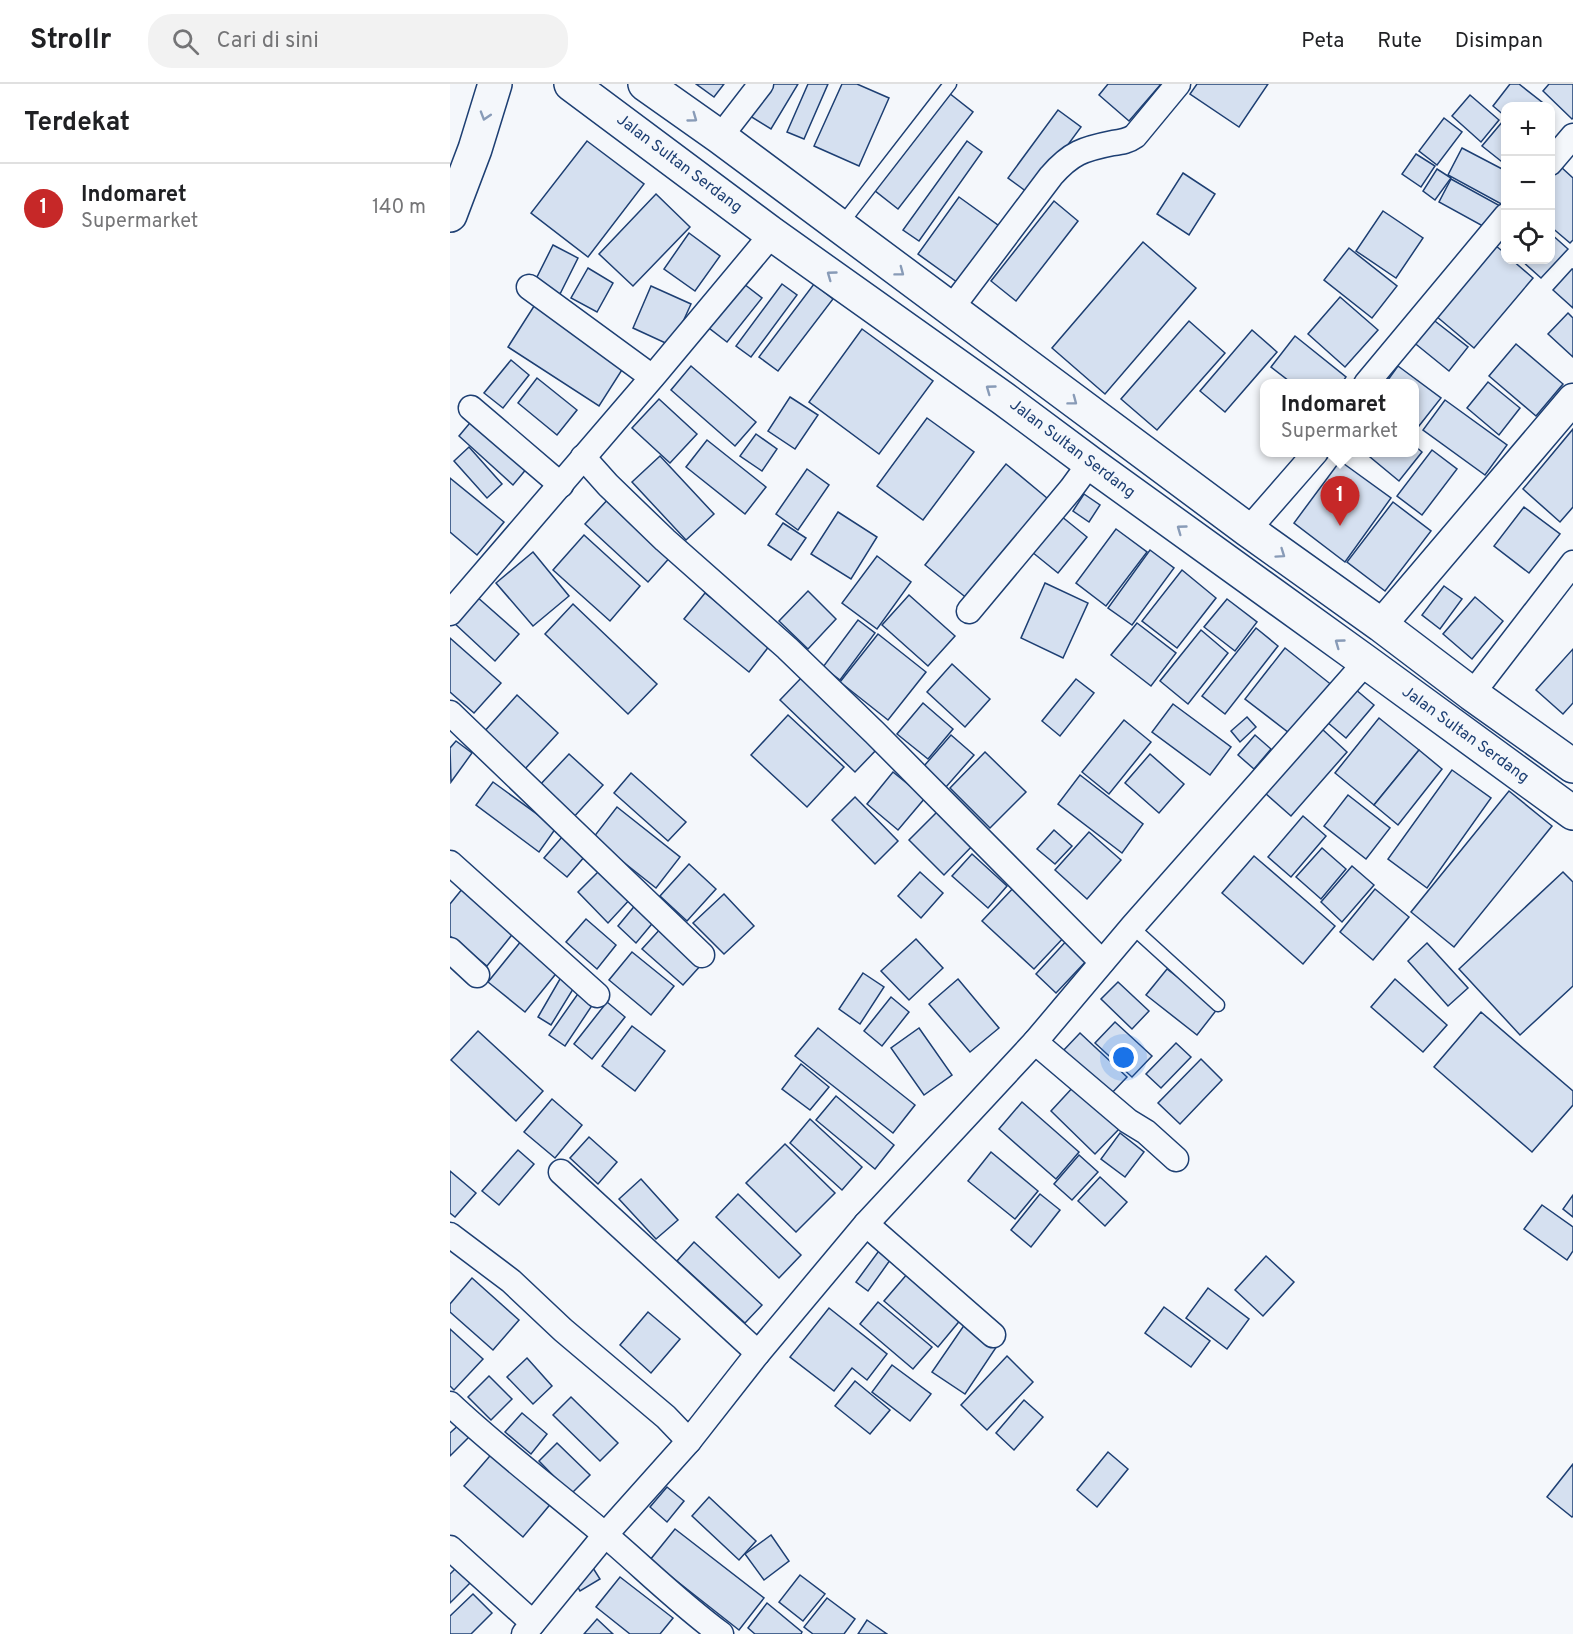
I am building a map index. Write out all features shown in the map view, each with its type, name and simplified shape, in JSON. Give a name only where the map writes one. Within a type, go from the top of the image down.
[{"type":"highway","points":[[450,215],[475,149],[495,84]]},
{"type":"highway","name":"Jalan Sultan Serdang","points":[[571,84],[772,234],[1004,399],[1573,813]]},
{"type":"highway","points":[[645,84],[720,137],[1248,530],[1573,766]]},
{"type":"street","points":[[720,137],[761,84]]},
{"type":"street","points":[[950,310],[1061,164],[1072,155],[1089,149],[1129,141],[1178,84]]},
{"type":"street","points":[[1555,158],[1573,136]]},
{"type":"street","points":[[1370,379],[1501,222]]},
{"type":"street","points":[[450,613],[772,234]]},
{"type":"street","points":[[529,287],[652,377]]},
{"type":"street","points":[[1381,625],[1573,399]]},
{"type":"street","points":[[471,408],[561,484]]},
{"type":"street","points":[[583,457],[608,485],[665,540],[795,655],[1102,962]]},
{"type":"street","points":[[1248,530],[1312,457]]},
{"type":"street","points":[[969,611],[1090,463]]},
{"type":"street","points":[[1472,694],[1573,564]]},
{"type":"street","points":[[450,1548],[528,1628],[605,1535],[689,1441],[758,1353],[866,1224],[1035,1042],[1132,927],[1366,662]]},
{"type":"street","points":[[450,713],[702,956]]},
{"type":"street","points":[[450,863],[597,995]]},
{"type":"street","points":[[450,950],[477,975]]},
{"type":"street","points":[[1035,1042],[1176,1159]]},
{"type":"street","points":[[561,1172],[758,1353]]},
{"type":"street","points":[[866,1224],[993,1335]]},
{"type":"street","points":[[450,1235],[511,1281],[689,1441]]},
{"type":"street","points":[[450,1404],[721,1634]]},
{"type":"lane","points":[[840,226],[950,84]]},
{"type":"lane","points":[[1132,927],[1218,1005]]},
{"type":"building","points":[[696,84],[724,84],[714,97]]},
{"type":"building","points":[[769,84],[798,84],[771,129],[750,116]]},
{"type":"building","points":[[808,84],[828,84],[804,139],[787,132]]},
{"type":"building","points":[[842,84],[857,84],[889,98],[859,166],[814,146]]},
{"type":"building","points":[[1108,84],[1161,84],[1129,121],[1099,95]]},
{"type":"building","points":[[1197,84],[1268,84],[1239,127],[1190,94]]},
{"type":"building","points":[[1510,84],[1519,84],[1542,102],[1501,102],[1501,113],[1493,106]]},
{"type":"building","points":[[1549,84],[1573,84],[1573,118],[1572,119],[1543,91]]},
{"type":"building","points":[[949,93],[973,112],[898,209],[874,190]]},
{"type":"building","points":[[1470,95],[1499,120],[1481,142],[1452,116]]},
{"type":"building","points":[[1058,110],[1081,127],[1031,195],[1008,178]]},
{"type":"building","points":[[1444,118],[1462,132],[1437,165],[1419,151]]},
{"type":"building","points":[[1501,123],[1501,161],[1482,146]]},
{"type":"building","points":[[587,141],[644,184],[588,257],[531,213]]},
{"type":"building","points":[[967,141],[982,152],[919,241],[903,230]]},
{"type":"building","points":[[1462,148],[1501,168],[1501,204],[1448,175]]},
{"type":"building","points":[[1416,154],[1435,166],[1421,187],[1402,174]]},
{"type":"building","points":[[1561,167],[1573,178],[1573,240],[1570,243],[1555,230],[1555,174]]},
{"type":"building","points":[[1437,169],[1451,178],[1435,200],[1423,191]]},
{"type":"building","points":[[1183,173],[1215,194],[1189,235],[1157,214]]},
{"type":"building","points":[[1451,179],[1501,206],[1501,209],[1490,230],[1439,202]]},
{"type":"building","points":[[656,194],[690,227],[633,286],[599,254]]},
{"type":"building","points":[[959,197],[1002,228],[961,285],[918,254]]},
{"type":"building","points":[[1054,201],[1078,221],[1016,301],[991,281]]},
{"type":"building","points":[[1383,211],[1423,238],[1396,278],[1356,251]]},
{"type":"building","points":[[689,233],[720,256],[695,291],[664,269]]},
{"type":"building","points":[[1555,237],[1568,249],[1555,263]]},
{"type":"building","points":[[1143,242],[1196,288],[1105,394],[1052,348]]},
{"type":"building","points":[[553,245],[578,258],[560,294],[535,281]]},
{"type":"building","points":[[1496,246],[1501,250],[1501,264],[1517,264],[1533,278],[1474,348],[1436,316]]},
{"type":"building","points":[[1349,248],[1397,286],[1372,318],[1324,280]]},
{"type":"building","points":[[1525,264],[1554,264],[1541,278]]},
{"type":"building","points":[[588,268],[613,283],[597,312],[571,298]]},
{"type":"building","points":[[1573,269],[1573,308],[1553,290]]},
{"type":"building","points":[[744,284],[762,298],[727,342],[709,328]]},
{"type":"building","points":[[782,284],[797,295],[751,357],[736,346]]},
{"type":"building","points":[[814,284],[833,299],[778,371],[759,357]]},
{"type":"building","points":[[651,286],[691,304],[672,346],[633,328]]},
{"type":"building","points":[[1340,297],[1378,330],[1345,367],[1308,334]]},
{"type":"building","points":[[536,303],[627,362],[599,406],[508,347]]},
{"type":"building","points":[[1568,313],[1573,318],[1573,357],[1548,334]]},
{"type":"building","points":[[1431,318],[1468,347],[1449,371],[1412,341]]},
{"type":"building","points":[[1189,321],[1225,353],[1157,430],[1121,399]]},
{"type":"building","points":[[862,329],[933,381],[879,454],[809,402]]},
{"type":"building","points":[[1252,330],[1277,352],[1225,412],[1200,391]]},
{"type":"building","points":[[1295,336],[1346,377],[1345,379],[1287,379],[1271,367]]},
{"type":"building","points":[[1516,344],[1563,384],[1536,416],[1489,376]]},
{"type":"building","points":[[511,360],[529,375],[503,408],[484,393]]},
{"type":"building","points":[[691,366],[756,422],[735,446],[671,390]]},
{"type":"building","points":[[1398,366],[1415,379],[1389,379]]},
{"type":"building","points":[[537,378],[577,410],[557,435],[518,403]]},
{"type":"building","points":[[1419,382],[1441,398],[1419,426]]},
{"type":"building","points":[[1488,382],[1520,408],[1499,435],[1467,408]]},
{"type":"building","points":[[790,397],[818,415],[795,449],[768,431]]},
{"type":"building","points":[[659,399],[697,434],[670,463],[632,428]]},
{"type":"building","points":[[1445,400],[1507,445],[1485,475],[1423,430]]},
{"type":"building","points":[[474,418],[528,467],[513,485],[459,436]]},
{"type":"building","points":[[927,418],[974,452],[923,520],[877,486]]},
{"type":"building","points":[[1573,429],[1573,507],[1560,522],[1523,489]]},
{"type":"building","points":[[756,434],[777,449],[762,471],[740,456]]},
{"type":"building","points":[[707,440],[766,487],[745,514],[686,467]]},
{"type":"building","points":[[469,447],[502,484],[487,498],[454,461]]},
{"type":"building","points":[[1432,450],[1457,469],[1422,515],[1397,496]]},
{"type":"building","points":[[660,456],[714,514],[686,540],[632,482]]},
{"type":"building","points":[[1370,457],[1418,457],[1399,481]]},
{"type":"building","points":[[1340,461],[1391,498],[1345,562],[1294,523]]},
{"type":"building","points":[[1006,464],[1053,503],[973,603],[925,565]]},
{"type":"building","points":[[807,469],[829,485],[798,530],[776,514]]},
{"type":"building","points":[[450,478],[504,522],[477,555],[450,532]]},
{"type":"building","points":[[1084,494],[1100,505],[1089,522],[1073,511]]},
{"type":"building","points":[[611,496],[673,554],[648,582],[585,524]]},
{"type":"building","points":[[1393,502],[1431,531],[1385,591],[1347,562]]},
{"type":"building","points":[[1524,507],[1560,534],[1529,573],[1494,546]]},
{"type":"building","points":[[838,512],[877,537],[851,579],[811,554]]},
{"type":"building","points":[[1061,516],[1087,537],[1058,573],[1032,552]]},
{"type":"building","points":[[783,523],[806,538],[791,560],[768,545]]},
{"type":"building","points":[[1116,529],[1147,552],[1106,606],[1076,583]]},
{"type":"building","points":[[584,535],[640,586],[610,621],[553,570]]},
{"type":"building","points":[[1150,550],[1174,568],[1132,625],[1108,608]]},
{"type":"building","points":[[533,552],[569,596],[533,626],[496,583]]},
{"type":"building","points":[[877,556],[911,582],[877,629],[842,603]]},
{"type":"building","points":[[1182,570],[1216,598],[1177,648],[1142,621]]},
{"type":"building","points":[[1045,583],[1088,603],[1063,658],[1021,638]]},
{"type":"building","points":[[1444,586],[1462,599],[1440,629],[1422,615]]},
{"type":"building","points":[[808,591],[836,619],[808,649],[779,621]]},
{"type":"building","points":[[705,593],[770,645],[749,672],[684,619]]},
{"type":"building","points":[[909,595],[955,636],[928,666],[882,625]]},
{"type":"building","points":[[476,596],[519,634],[495,661],[453,622]]},
{"type":"building","points":[[1475,597],[1503,621],[1472,659],[1443,634]]},
{"type":"building","points":[[1227,599],[1257,622],[1235,651],[1204,627]]},
{"type":"building","points":[[573,604],[657,684],[628,714],[545,634]]},
{"type":"building","points":[[858,620],[875,633],[840,680],[823,667]]},
{"type":"building","points":[[1137,623],[1176,653],[1151,686],[1111,655]]},
{"type":"building","points":[[1256,628],[1278,646],[1225,714],[1202,696]]},
{"type":"building","points":[[1201,630],[1228,653],[1188,704],[1160,681]]},
{"type":"building","points":[[878,634],[926,672],[888,720],[840,682]]},
{"type":"building","points":[[450,638],[501,683],[474,713],[450,692]]},
{"type":"building","points":[[1285,648],[1333,686],[1293,736],[1245,699]]},
{"type":"building","points":[[1573,649],[1573,703],[1563,714],[1536,690]]},
{"type":"building","points":[[952,664],[990,699],[965,727],[927,692]]},
{"type":"building","points":[[803,676],[879,747],[855,772],[780,700]]},
{"type":"building","points":[[1076,679],[1094,693],[1060,736],[1042,721]]},
{"type":"building","points":[[1355,689],[1374,705],[1346,738],[1327,722]]},
{"type":"building","points":[[517,695],[558,733],[524,770],[483,733]]},
{"type":"building","points":[[923,703],[953,729],[928,759],[897,734]]},
{"type":"building","points":[[1173,704],[1231,747],[1210,775],[1152,732]]},
{"type":"building","points":[[788,715],[844,767],[807,807],[751,755]]},
{"type":"building","points":[[1247,717],[1256,727],[1240,742],[1231,731]]},
{"type":"building","points":[[1379,718],[1419,750],[1374,805],[1335,773]]},
{"type":"building","points":[[1124,720],[1151,742],[1109,794],[1082,772]]},
{"type":"building","points":[[1322,729],[1347,752],[1291,816],[1265,793]]},
{"type":"building","points":[[951,735],[974,755],[946,787],[924,766]]},
{"type":"building","points":[[1255,735],[1271,749],[1254,769],[1238,755]]},
{"type":"building","points":[[456,741],[472,753],[451,782],[450,748]]},
{"type":"building","points":[[1419,750],[1442,769],[1398,825],[1374,805]]},
{"type":"building","points":[[985,752],[1026,792],[990,828],[950,788]]},
{"type":"building","points":[[569,754],[603,785],[572,819],[538,787]]},
{"type":"building","points":[[1150,754],[1184,784],[1159,813],[1125,783]]},
{"type":"building","points":[[1452,770],[1491,798],[1427,888],[1388,859]]},
{"type":"building","points":[[893,772],[925,798],[898,830],[867,804]]},
{"type":"building","points":[[631,773],[686,822],[668,841],[614,793]]},
{"type":"building","points":[[1080,775],[1143,824],[1122,853],[1058,804]]},
{"type":"building","points":[[493,782],[556,828],[539,852],[476,805]]},
{"type":"building","points":[[1509,791],[1552,826],[1454,947],[1411,912]]},
{"type":"building","points":[[1348,795],[1390,828],[1366,859],[1324,826]]},
{"type":"building","points":[[855,797],[898,841],[875,864],[832,820]]},
{"type":"building","points":[[617,807],[680,857],[656,888],[593,838]]},
{"type":"building","points":[[940,809],[975,843],[944,875],[909,840]]},
{"type":"building","points":[[1303,816],[1326,836],[1291,877],[1268,857]]},
{"type":"building","points":[[1054,830],[1072,846],[1055,864],[1037,849]]},
{"type":"building","points":[[1089,832],[1121,860],[1087,899],[1055,870]]},
{"type":"building","points":[[562,837],[585,856],[567,877],[544,858]]},
{"type":"building","points":[[1322,848],[1346,869],[1321,899],[1296,877]]},
{"type":"building","points":[[972,854],[1007,886],[988,908],[952,876]]},
{"type":"building","points":[[1254,856],[1335,926],[1303,964],[1222,893]]},
{"type":"building","points":[[689,864],[716,889],[687,921],[660,896]]},
{"type":"building","points":[[1352,866],[1374,885],[1342,922],[1321,902]]},
{"type":"building","points":[[602,868],[632,897],[608,923],[578,892]]},
{"type":"building","points":[[920,872],[943,893],[921,918],[898,896]]},
{"type":"building","points":[[1563,872],[1573,882],[1573,986],[1520,1035],[1459,969]]},
{"type":"building","points":[[467,883],[519,926],[487,966],[450,936],[450,904]]},
{"type":"building","points":[[1017,884],[1068,933],[1034,969],[982,921]]},
{"type":"building","points":[[1375,889],[1409,917],[1373,960],[1340,932]]},
{"type":"building","points":[[724,894],[754,926],[724,954],[693,923]]},
{"type":"building","points":[[637,903],[656,919],[636,943],[618,926]]},
{"type":"building","points":[[586,919],[616,945],[597,969],[566,942]]},
{"type":"building","points":[[662,927],[702,964],[683,985],[642,949]]},
{"type":"building","points":[[526,935],[563,965],[525,1012],[488,982]]},
{"type":"building","points":[[1069,938],[1090,957],[1056,993],[1036,974]]},
{"type":"building","points":[[916,939],[943,968],[909,1000],[881,971]]},
{"type":"building","points":[[1427,943],[1468,988],[1448,1006],[1408,961]]},
{"type":"building","points":[[632,952],[674,986],[651,1015],[609,980]]},
{"type":"building","points":[[1167,969],[1218,1008],[1197,1035],[1146,995]]},
{"type":"building","points":[[564,972],[578,981],[551,1025],[538,1017]]},
{"type":"building","points":[[863,973],[884,987],[860,1024],[839,1009]]},
{"type":"building","points":[[958,979],[999,1028],[970,1052],[929,1004]]},
{"type":"building","points":[[1395,979],[1447,1025],[1423,1052],[1371,1007]]},
{"type":"building","points":[[1118,982],[1149,1011],[1132,1029],[1101,999]]},
{"type":"building","points":[[582,988],[597,998],[565,1046],[549,1035]]},
{"type":"building","points":[[891,997],[909,1012],[882,1046],[864,1031]]},
{"type":"building","points":[[607,1002],[625,1017],[592,1059],[574,1044]]},
{"type":"building","points":[[1481,1012],[1573,1091],[1573,1105],[1532,1152],[1434,1067]]},
{"type":"building","points":[[1115,1022],[1152,1056],[1132,1077],[1095,1043]]},
{"type":"building","points":[[632,1026],[665,1051],[635,1091],[602,1066]]},
{"type":"building","points":[[818,1028],[915,1105],[893,1133],[795,1056]]},
{"type":"building","points":[[919,1028],[952,1075],[924,1095],[891,1048]]},
{"type":"building","points":[[478,1031],[543,1091],[516,1121],[451,1060]]},
{"type":"building","points":[[1080,1033],[1127,1077],[1109,1096],[1062,1052]]},
{"type":"building","points":[[1176,1043],[1191,1057],[1161,1088],[1146,1074]]},
{"type":"building","points":[[1201,1059],[1222,1080],[1180,1124],[1158,1103]]},
{"type":"building","points":[[801,1064],[829,1087],[810,1110],[782,1089]]},
{"type":"building","points":[[1075,1085],[1120,1128],[1095,1154],[1051,1111]]},
{"type":"building","points":[[836,1096],[894,1145],[875,1169],[816,1120]]},
{"type":"building","points":[[552,1099],[582,1125],[555,1158],[524,1132]]},
{"type":"building","points":[[1022,1102],[1079,1152],[1056,1179],[999,1129]]},
{"type":"building","points":[[810,1119],[862,1167],[842,1190],[790,1143]]},
{"type":"building","points":[[1120,1133],[1144,1152],[1125,1177],[1101,1159]]},
{"type":"building","points":[[589,1137],[617,1162],[598,1184],[570,1158]]},
{"type":"building","points":[[785,1144],[835,1193],[796,1232],[746,1183]]},
{"type":"building","points":[[518,1150],[534,1164],[499,1205],[482,1191]]},
{"type":"building","points":[[991,1152],[1038,1191],[1015,1219],[968,1181]]},
{"type":"building","points":[[1079,1155],[1098,1172],[1072,1200],[1054,1184]]},
{"type":"building","points":[[450,1171],[476,1193],[455,1217],[450,1213]]},
{"type":"building","points":[[1100,1177],[1127,1202],[1105,1226],[1078,1201]]},
{"type":"building","points":[[641,1179],[678,1220],[656,1239],[619,1199]]},
{"type":"building","points":[[738,1194],[801,1255],[779,1278],[716,1217]]},
{"type":"building","points":[[1040,1194],[1060,1210],[1031,1247],[1011,1230]]},
{"type":"building","points":[[1573,1195],[1573,1217],[1563,1209]]},
{"type":"building","points":[[1542,1205],[1573,1227],[1573,1251],[1567,1260],[1524,1229]]},
{"type":"building","points":[[694,1242],[762,1305],[745,1323],[677,1261]]},
{"type":"building","points":[[881,1248],[893,1256],[868,1291],[856,1282]]},
{"type":"building","points":[[1266,1256],[1294,1282],[1263,1316],[1235,1290]]},
{"type":"building","points":[[908,1273],[962,1318],[938,1347],[884,1301]]},
{"type":"building","points":[[472,1278],[519,1320],[493,1350],[450,1312],[450,1304]]},
{"type":"building","points":[[1208,1288],[1249,1319],[1227,1349],[1186,1318]]},
{"type":"building","points":[[878,1302],[932,1347],[913,1369],[860,1324]]},
{"type":"building","points":[[1164,1307],[1210,1341],[1191,1367],[1145,1333]]},
{"type":"building","points":[[829,1308],[887,1354],[867,1380],[852,1368],[834,1391],[790,1357]]},
{"type":"building","points":[[648,1312],[680,1339],[651,1373],[620,1345]]},
{"type":"building","points":[[965,1324],[997,1346],[965,1394],[932,1372]]},
{"type":"building","points":[[450,1329],[483,1359],[454,1390],[450,1386]]},
{"type":"building","points":[[1007,1356],[1033,1382],[987,1430],[961,1405]]},
{"type":"building","points":[[527,1358],[552,1386],[533,1404],[507,1377]]},
{"type":"building","points":[[892,1365],[931,1394],[910,1421],[872,1392]]},
{"type":"building","points":[[489,1376],[512,1399],[491,1420],[468,1397]]},
{"type":"building","points":[[855,1381],[890,1410],[870,1434],[835,1406]]},
{"type":"building","points":[[571,1397],[618,1443],[600,1461],[553,1415]]},
{"type":"building","points":[[1024,1400],[1043,1417],[1014,1450],[996,1433]]},
{"type":"building","points":[[522,1413],[547,1434],[531,1454],[505,1432]]},
{"type":"building","points":[[462,1422],[473,1433],[450,1456],[450,1433]]},
{"type":"building","points":[[557,1443],[590,1475],[571,1494],[539,1461]]},
{"type":"building","points":[[495,1450],[553,1501],[523,1537],[464,1486]]},
{"type":"building","points":[[1108,1452],[1128,1469],[1097,1507],[1077,1490]]},
{"type":"building","points":[[1573,1464],[1573,1516],[1572,1517],[1547,1497]]},
{"type":"building","points":[[667,1487],[684,1501],[667,1522],[650,1507]]},
{"type":"building","points":[[709,1497],[756,1541],[739,1560],[692,1516]]},
{"type":"building","points":[[675,1529],[764,1598],[739,1630],[650,1560]]},
{"type":"building","points":[[771,1535],[789,1561],[764,1580],[745,1554]]},
{"type":"building","points":[[457,1567],[471,1582],[450,1603],[450,1574]]},
{"type":"building","points":[[593,1568],[600,1579],[580,1591],[574,1580]]},
{"type":"building","points":[[800,1575],[825,1594],[803,1621],[779,1602]]},
{"type":"building","points":[[620,1577],[673,1618],[660,1634],[630,1634],[596,1607]]},
{"type":"building","points":[[473,1594],[492,1613],[471,1634],[450,1634],[450,1616]]},
{"type":"building","points":[[827,1598],[855,1619],[844,1634],[813,1634],[804,1627]]},
{"type":"building","points":[[767,1603],[802,1632],[801,1634],[755,1634],[748,1628]]},
{"type":"building","points":[[597,1619],[613,1634],[584,1634]]},
{"type":"building","points":[[867,1620],[887,1634],[858,1634]]},
{"type":"place","name":"Indomaret","points":[[1340,526]]}]
